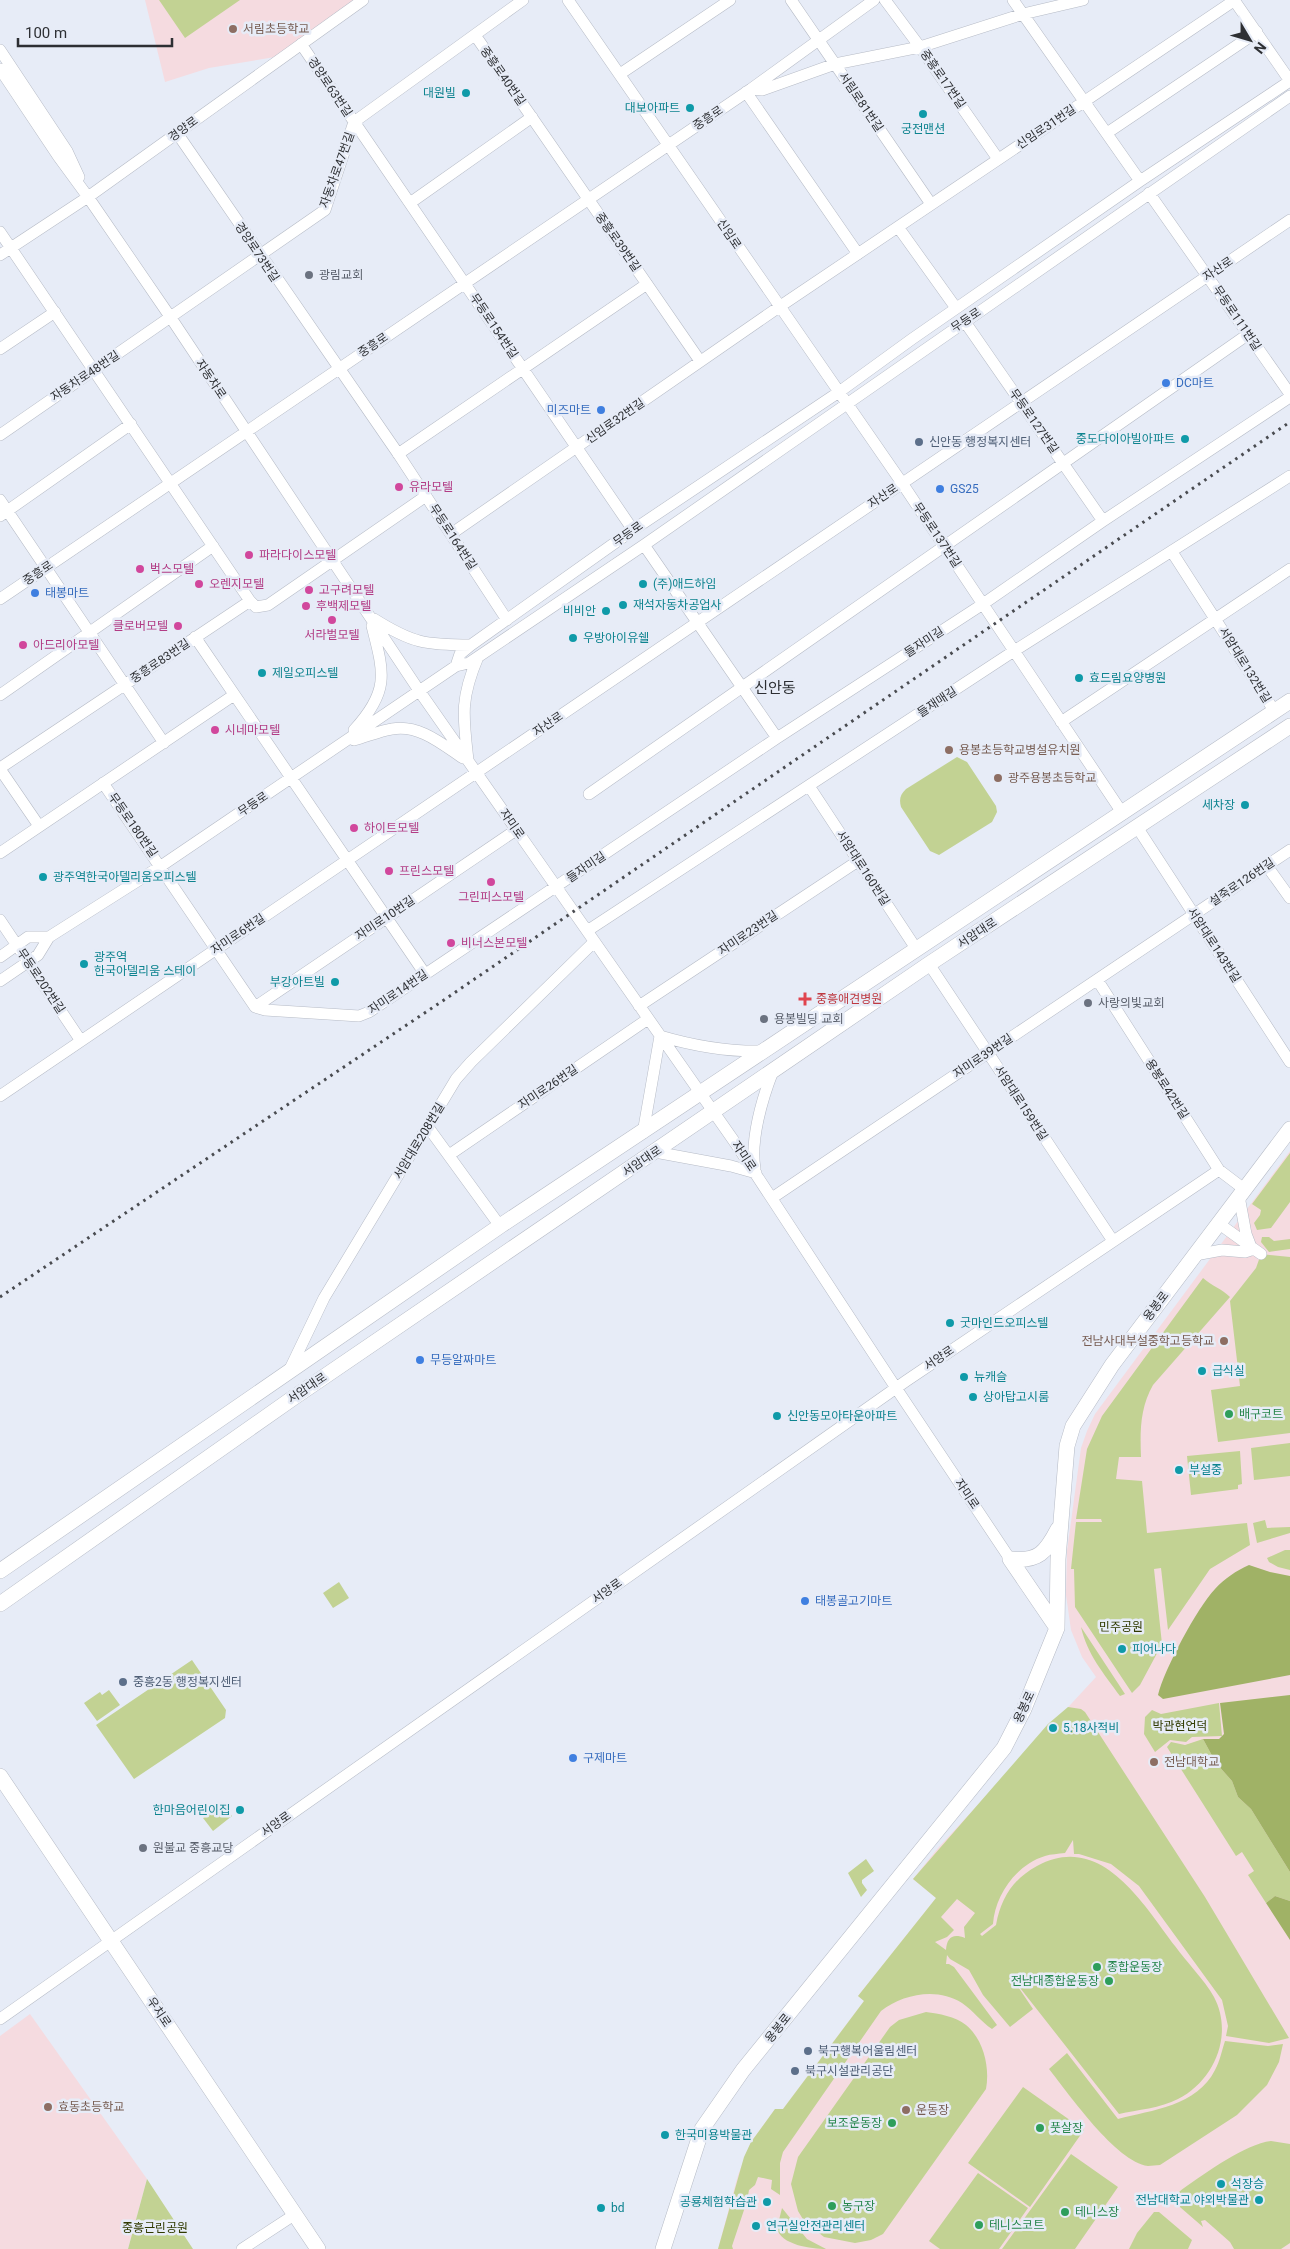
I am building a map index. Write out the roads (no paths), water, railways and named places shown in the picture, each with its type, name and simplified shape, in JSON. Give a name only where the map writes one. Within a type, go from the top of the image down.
[{"type":"main road","name":"서암대로","points":[[0,1572],[500,1226],[644,1133],[1290,701]]},
{"type":"main road","name":"서암대로","points":[[0,1604],[293,1398],[929,964],[1137,827],[1289,730]]},
{"type":"main road","name":"용봉로","points":[[663,2249],[702,2129],[715,2108],[748,2063],[1004,1748],[1024,1709],[1057,1628],[1067,1446],[1073,1426],[1112,1364],[1290,1129]]},
{"type":"main road","points":[[1010,1559],[1023,1560],[1035,1558],[1044,1552],[1062,1523]]},
{"type":"main road","name":"자미로","points":[[1010,1559],[1057,1628]]},
{"type":"main road","name":"우치로","points":[[0,1776],[318,2249]]},
{"type":"street","name":"경양로","points":[[0,255],[88,197],[363,0]]},
{"type":"street","name":"자동차로47번길","points":[[171,318],[325,210],[354,122],[523,0]]},
{"type":"street","name":"신임로","points":[[568,0],[778,307],[839,392]]},
{"type":"street","points":[[620,74],[730,0]]},
{"type":"street","name":"서림로81번길","points":[[791,0],[931,204]]},
{"type":"street","name":"중흥로","points":[[0,599],[749,91],[874,0]]},
{"type":"street","name":"중흥로17번길","points":[[885,0],[998,159]]},
{"type":"street","points":[[1013,0],[1140,180]]},
{"type":"street","points":[[1234,0],[1290,81]]},
{"type":"street","name":"신임로31번길","points":[[778,307],[1234,0]]},
{"type":"street","points":[[858,254],[800,170],[749,91],[762,90],[835,64],[920,47],[1023,14],[1078,1]]},
{"type":"street","points":[[1106,133],[1257,32]]},
{"type":"street","name":"중흥로40번길","points":[[475,35],[588,199]]},
{"type":"street","name":"경양로63번길","points":[[301,44],[465,283]]},
{"type":"street","name":"자동차로","points":[[0,50],[67,150],[88,197]]},
{"type":"street","name":"자동차로","points":[[0,69],[171,318],[420,692]]},
{"type":"street","name":"무등로","points":[[456,666],[460,654],[471,645],[633,530],[839,392],[1140,180],[1290,81]]},
{"type":"street","name":"무등로","points":[[0,981],[38,955],[49,937],[161,866],[456,666],[469,663],[644,545],[1290,96]]},
{"type":"street","name":"중흥로40번길","points":[[410,203],[532,117]]},
{"type":"street","name":"경양로73번길","points":[[177,133],[260,257],[339,368]]},
{"type":"street","name":"무등로111번길","points":[[1149,193],[1208,275],[1290,396]]},
{"type":"street","name":"중흥로39번길","points":[[588,199],[700,361]]},
{"type":"street","name":"자산로","points":[[476,773],[1290,220]]},
{"type":"street","name":"무등로","points":[[898,227],[956,308]]},
{"type":"street","points":[[0,232],[250,601],[256,607],[268,605],[333,562],[426,496]]},
{"type":"street","name":"무등로154번길","points":[[465,283],[633,530]]},
{"type":"street","name":"중흥로39번길","points":[[581,331],[647,284]]},
{"type":"street","name":"신임로32번길","points":[[451,534],[778,307]]},
{"type":"street","points":[[0,349],[55,312]]},
{"type":"street","name":"자동차로48번길","points":[[0,435],[171,318]]},
{"type":"street","name":"무등로127번길","points":[[965,322],[1103,521]]},
{"type":"street","name":"무등로154번길","points":[[398,454],[581,331]]},
{"type":"street","points":[[589,794],[1247,335]]},
{"type":"street","name":"무등로164번길","points":[[339,368],[508,620]]},
{"type":"street","name":"무등로137번길","points":[[839,392],[1123,814]]},
{"type":"street","name":"들자미길","points":[[557,887],[777,738],[983,604],[1290,396]]},
{"type":"street","points":[[4,513],[131,424]]},
{"type":"street","name":"들재매길","points":[[587,932],[1014,651],[1290,476]]},
{"type":"street","name":"중흥로83번길","points":[[0,500],[4,513],[46,567],[164,743]]},
{"type":"street","name":"무등로","points":[[644,545],[777,738]]},
{"type":"street","points":[[0,694],[213,546]]},
{"type":"street","name":"서암대로132번길","points":[[1172,552],[1216,618],[1274,712]]},
{"type":"street","name":"서암대로132번길","points":[[1061,722],[1140,667],[1290,568]]},
{"type":"street","name":"중흥로83번길","points":[[0,768],[250,601]]},
{"type":"street","points":[[370,617],[396,633],[421,643],[471,645]]},
{"type":"street","points":[[341,744],[365,719],[376,701],[382,684],[382,665],[370,617]]},
{"type":"street","points":[[195,637],[424,974]]},
{"type":"street","points":[[468,762],[462,715],[466,690],[478,656]]},
{"type":"street","name":"자미로","points":[[420,692],[756,1173],[1010,1559]]},
{"type":"street","name":"무등로180번길","points":[[216,949],[103,783],[234,695]]},
{"type":"street","points":[[341,744],[391,729],[407,728],[430,736],[468,762]]},
{"type":"street","points":[[0,768],[39,826]]},
{"type":"street","name":"자미로6번길","points":[[0,1096],[476,773]]},
{"type":"street","points":[[0,853],[103,783]]},
{"type":"street","name":"서암대로160번길","points":[[809,786],[917,950]]},
{"type":"street","name":"서암대로143번길","points":[[1137,827],[1290,1062]]},
{"type":"street","name":"자미로10번길","points":[[255,1007],[516,830]]},
{"type":"street","name":"설죽로126번길","points":[[1194,914],[1290,850]]},
{"type":"street","name":"자미로23번길","points":[[639,1006],[858,861]]},
{"type":"street","points":[[1267,866],[1290,898]]},
{"type":"street","name":"자미로14번길","points":[[255,1007],[266,1010],[359,1016],[369,1012],[557,887]]},
{"type":"street","name":"자미로39번길","points":[[772,1198],[988,1052],[1098,981],[1194,914]]},
{"type":"street","name":"무등로202번길","points":[[0,920],[81,1041]]},
{"type":"street","name":"무등로","points":[[0,957],[28,937],[49,937]]},
{"type":"street","name":"서암대로208번길","points":[[288,1372],[324,1298],[456,1079],[594,942]]},
{"type":"street","points":[[216,949],[255,1007]]},
{"type":"street","name":"서암대로159번길","points":[[929,964],[1113,1241]]},
{"type":"street","name":"용봉로42번길","points":[[1098,981],[1219,1170],[1241,1192]]},
{"type":"street","name":"자미로26번길","points":[[448,1155],[648,1018]]},
{"type":"street","points":[[644,1133],[660,1036],[687,1044],[740,1052],[766,1051]]},
{"type":"street","points":[[655,1152],[731,1166],[756,1173],[752,1154],[765,1091],[773,1071]]},
{"type":"street","points":[[428,1127],[500,1226]]},
{"type":"street","name":"서양로","points":[[0,2019],[896,1388],[1219,1170]]},
{"type":"street","points":[[1241,1192],[1246,1234],[1255,1250]]},
{"type":"street","points":[[1218,1223],[1255,1250]]},
{"type":"street","points":[[1195,1255],[1222,1250],[1245,1252],[1255,1250]]},
{"type":"street","points":[[242,2249],[294,2215]]},
{"type":"railway","points":[[0,1297],[441,1002],[1290,422]]},
{"type":"place","name":"서림초등학교","points":[[233,29]]},
{"type":"place","name":"대원빌","points":[[466,93]]},
{"type":"place","name":"대보아파트","points":[[690,108]]},
{"type":"place","name":"궁전맨션","points":[[923,114]]},
{"type":"place","name":"광림교회","points":[[309,275]]},
{"type":"place","name":"DC마트","points":[[1166,383]]},
{"type":"place","name":"미즈마트","points":[[601,410]]},
{"type":"place","name":"중도다이아빌아파트","points":[[1185,439]]},
{"type":"place","name":"신안동 행정복지센터","points":[[919,442]]},
{"type":"place","name":"유라모텔","points":[[399,487]]},
{"type":"place","name":"GS25","points":[[940,489]]},
{"type":"place","name":"파라다이스모텔","points":[[249,555]]},
{"type":"place","name":"벅스모텔","points":[[140,569]]},
{"type":"place","name":"오렌지모텔","points":[[199,584]]},
{"type":"place","name":"(주)애드하임","points":[[643,584]]},
{"type":"place","name":"고구려모텔","points":[[309,590]]},
{"type":"place","name":"태봉마트","points":[[35,593]]},
{"type":"place","name":"재석자동차공업사","points":[[623,605]]},
{"type":"place","name":"후백제모텔","points":[[306,606]]},
{"type":"place","name":"비비안","points":[[606,611]]},
{"type":"place","name":"서라벌모텔","points":[[332,620]]},
{"type":"place","name":"클로버모텔","points":[[178,626]]},
{"type":"place","name":"우방아이유쉘","points":[[573,638]]},
{"type":"place","name":"아드리아모텔","points":[[23,645]]},
{"type":"place","name":"제일오피스텔","points":[[262,673]]},
{"type":"place","name":"효드림요양병원","points":[[1079,678]]},
{"type":"place","name":"시네마모텔","points":[[215,730]]},
{"type":"place","name":"용봉초등학교병설유치원","points":[[949,750]]},
{"type":"place","name":"광주용봉초등학교","points":[[998,778]]},
{"type":"place","name":"세차장","points":[[1245,805]]},
{"type":"place","name":"하이트모텔","points":[[354,828]]},
{"type":"place","name":"프린스모텔","points":[[389,871]]},
{"type":"place","name":"광주역한국아델리움오피스텔","points":[[43,877]]},
{"type":"place","name":"그린피스모텔","points":[[491,882]]},
{"type":"place","name":"비너스본모텔","points":[[451,943]]},
{"type":"place","name":"광주역 한국아델리움 스테이","points":[[84,964]]},
{"type":"place","name":"부강아트빌","points":[[335,982]]},
{"type":"place","name":"중흥애견병원","points":[[805,999]]},
{"type":"place","name":"사랑의빛교회","points":[[1088,1003]]},
{"type":"place","name":"용봉빌딩 교회","points":[[764,1019]]},
{"type":"place","name":"굿마인드오피스텔","points":[[950,1323]]},
{"type":"place","name":"전남사대부설중학고등학교","points":[[1224,1341]]},
{"type":"place","name":"무등알짜마트","points":[[420,1360]]},
{"type":"place","name":"급식실","points":[[1202,1371]]},
{"type":"place","name":"뉴캐슬","points":[[964,1377]]},
{"type":"place","name":"상아탑고시룸","points":[[973,1397]]},
{"type":"place","name":"배구코트","points":[[1229,1414]]},
{"type":"place","name":"신안동모아타운아파트","points":[[777,1416]]},
{"type":"place","name":"부설중","points":[[1179,1470]]},
{"type":"place","name":"태봉골고기마트","points":[[805,1601]]},
{"type":"place","name":"피어나다","points":[[1122,1649]]},
{"type":"place","name":"중흥2동 행정복지센터","points":[[123,1682]]},
{"type":"place","name":"5.18사적비","points":[[1053,1728]]},
{"type":"place","name":"구제마트","points":[[573,1758]]},
{"type":"place","name":"전남대학교","points":[[1154,1762]]},
{"type":"place","name":"한마음어린이집","points":[[240,1810]]},
{"type":"place","name":"원불교 중흥교당","points":[[143,1848]]},
{"type":"place","name":"종합운동장","points":[[1097,1967]]},
{"type":"place","name":"전남대종합운동장","points":[[1109,1981]]},
{"type":"place","name":"북구행복어울림센터","points":[[808,2051]]},
{"type":"place","name":"북구시설관리공단","points":[[795,2071]]},
{"type":"place","name":"효동초등학교","points":[[48,2107]]},
{"type":"place","name":"운동장","points":[[906,2110]]},
{"type":"place","name":"보조운동장","points":[[892,2123]]},
{"type":"place","name":"풋살장","points":[[1040,2128]]},
{"type":"place","name":"한국미용박물관","points":[[665,2135]]},
{"type":"place","name":"석장승","points":[[1221,2184]]},
{"type":"place","name":"전남대학교 야외박물관","points":[[1259,2200]]},
{"type":"place","name":"공룡체험학습관","points":[[767,2202]]},
{"type":"place","name":"농구장","points":[[832,2206]]},
{"type":"place","name":"bd","points":[[601,2208]]},
{"type":"place","name":"테니스장","points":[[1065,2212]]},
{"type":"place","name":"테니스코트","points":[[979,2225]]},
{"type":"place","name":"연구실안전관리센터","points":[[756,2226]]},
{"type":"district","name":"신안동","points":[[775,688]]},
{"type":"park label","name":"민주공원","points":[[1121,1627]]},
{"type":"park label","name":"박관현언덕","points":[[1180,1726]]},
{"type":"park label","name":"중흥근린공원","points":[[155,2228]]}]
